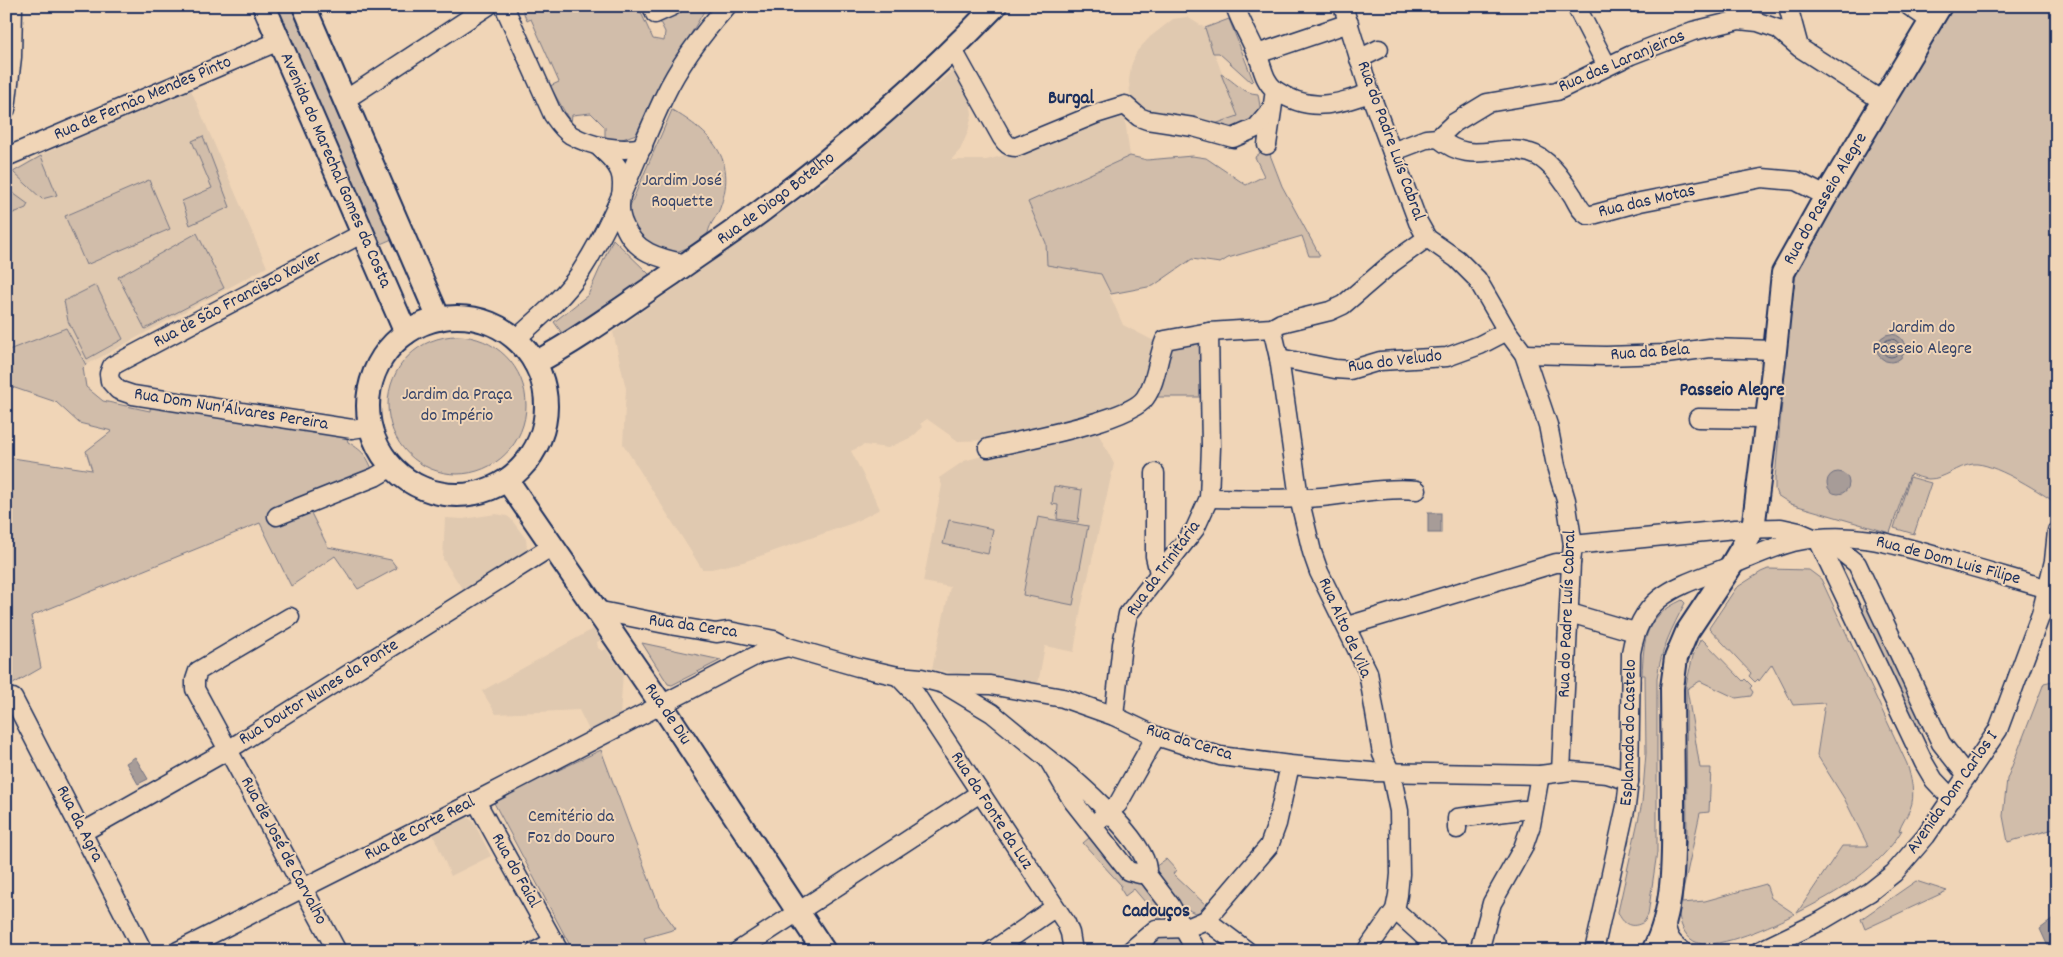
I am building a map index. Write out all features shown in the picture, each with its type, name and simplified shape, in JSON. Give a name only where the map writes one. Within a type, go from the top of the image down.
[{"type":"main road","name":"Avenida do Marechal Gomes da Costa","points":[[264,6],[406,333]]},
{"type":"main road","name":"Avenida do Marechal Gomes da Costa","points":[[304,6],[439,319]]},
{"type":"main road","name":"Rua de Diogo Botelho","points":[[535,362],[566,346],[768,207],[860,133],[953,50],[995,6]]},
{"type":"main road","name":"Rua do Passeio Alegre","points":[[1753,529],[1783,273],[1826,196],[1935,14]]},
{"type":"main road","points":[[451,316],[475,318],[497,326],[516,339],[535,362],[543,380],[546,404],[542,433],[529,459],[506,480],[481,492],[448,494],[418,486],[392,467],[378,446],[371,426],[369,398],[376,371],[388,350],[406,333],[422,324],[439,319],[451,316]]},
{"type":"main road","name":"Rua de Diu","points":[[506,480],[661,704],[824,951]]},
{"type":"main road","points":[[1652,951],[1663,929],[1667,915],[1674,844],[1672,688],[1679,647],[1753,529]]},
{"type":"street","points":[[6,109],[12,57],[13,6]]},
{"type":"street","points":[[345,100],[488,6]]},
{"type":"street","points":[[504,6],[553,115],[562,127],[571,135],[598,146],[643,147]]},
{"type":"street","points":[[652,6],[655,14],[673,6]]},
{"type":"street","points":[[516,339],[553,304],[579,273],[621,196],[664,96],[698,43],[726,6]]},
{"type":"street","points":[[1235,6],[1243,28],[1257,54],[1263,74],[1274,90],[1295,101],[1316,106],[1340,104],[1370,93]]},
{"type":"street","points":[[1576,6],[1607,66]]},
{"type":"street","points":[[1788,6],[1800,48]]},
{"type":"street","points":[[1909,6],[1935,14]]},
{"type":"street","points":[[1257,54],[1346,15]]},
{"type":"street","name":"Rua do Padre Luís Cabral","points":[[1346,15],[1370,93],[1418,222],[1427,238],[1457,259],[1477,278],[1507,331],[1524,354],[1548,425],[1556,466],[1566,500],[1573,545],[1562,772]]},
{"type":"street","name":"Rua das Laranjeiras","points":[[1438,138],[1454,123],[1481,105],[1494,101],[1557,91],[1607,66],[1693,31],[1739,20],[1758,22],[1778,29],[1800,48],[1884,102]]},
{"type":"street","name":"Rua de Fernão Mendes Pinto","points":[[6,157],[279,41]]},
{"type":"street","points":[[1359,59],[1379,49]]},
{"type":"street","points":[[953,50],[1007,145],[1016,147],[1121,105],[1129,107],[1147,120],[1193,127],[1233,138],[1256,128],[1270,110]]},
{"type":"street","points":[[1268,145],[1270,110],[1274,90]]},
{"type":"street","points":[[1392,152],[1426,139],[1438,138]]},
{"type":"street","name":"Rua das Motas","points":[[1438,138],[1449,147],[1466,153],[1512,151],[1530,152],[1536,155],[1553,169],[1583,213],[1587,215],[1720,185],[1762,178],[1796,181],[1826,196]]},
{"type":"street","points":[[598,146],[614,161],[620,171],[622,178],[620,216],[626,230],[637,246],[657,257],[686,264]]},
{"type":"street","name":"Rua de São Francisco Xavier","points":[[112,366],[363,233]]},
{"type":"street","points":[[988,448],[1068,430],[1135,407],[1144,401],[1150,391],[1164,340],[1209,332],[1272,328],[1281,323],[1330,311],[1344,305],[1392,263],[1427,238]]},
{"type":"street","name":"Rua Alto de Vila","points":[[1272,328],[1279,358],[1299,498],[1319,572],[1368,672],[1382,754],[1391,773],[1399,811],[1400,874],[1394,910],[1366,951]]},
{"type":"street","name":"Rua do Veludo","points":[[1279,358],[1335,369],[1350,370],[1380,361],[1447,357],[1480,345],[1507,331]]},
{"type":"street","name":"Rua da Trinitária","points":[[1114,716],[1122,644],[1128,614],[1195,528],[1209,498],[1211,447],[1209,332]]},
{"type":"street","name":"Rua da Bela","points":[[1524,354],[1606,356],[1666,354],[1710,348],[1775,350]]},
{"type":"street","name":"Rua Dom Nun'Álvares Pereira","points":[[112,366],[109,374],[110,381],[118,390],[151,400],[352,429],[371,426]]},
{"type":"street","points":[[1698,418],[1766,419]]},
{"type":"street","points":[[277,516],[375,477],[392,467]]},
{"type":"street","points":[[1155,473],[1155,556],[1159,573]]},
{"type":"street","points":[[1209,498],[1299,498],[1355,492],[1417,490]]},
{"type":"street","points":[[1573,545],[1781,528],[1799,532],[1837,548],[1857,564],[1941,743],[1967,776]]},
{"type":"street","name":"Avenida Dom Carlos I","points":[[1759,951],[1821,921],[1870,892],[1894,873],[1912,854],[1952,799],[1998,730],[2036,633],[2054,561],[2057,531]]},
{"type":"street","name":"Rua de Dom Luis Filipe","points":[[1818,540],[1839,537],[1891,542],[2048,589]]},
{"type":"street","points":[[1818,540],[1924,763],[1934,780],[1952,799]]},
{"type":"street","name":"Esplanada do Castelo","points":[[1594,951],[1626,806],[1629,781],[1631,653],[1635,632],[1650,608],[1666,593],[1778,547],[1795,542],[1818,540]]},
{"type":"street","name":"Rua Doutor Nunes da Ponte","points":[[84,832],[228,750],[551,547]]},
{"type":"street","points":[[1347,626],[1556,563],[1571,563]]},
{"type":"street","name":"Rua da Cerca","points":[[596,610],[716,633],[729,632],[774,640],[788,647],[898,676],[921,678],[944,684],[990,685],[1063,698],[1114,716],[1156,736],[1220,756],[1290,765],[1391,773],[1540,775],[1571,771],[1607,774],[1629,781]]},
{"type":"street","points":[[1570,613],[1635,632]]},
{"type":"street","name":"Rua de José de Carvalho","points":[[290,617],[198,672],[194,689],[337,951]]},
{"type":"street","points":[[716,633],[730,637],[740,647],[741,657],[736,666]]},
{"type":"street","name":"Rua da Cerca","points":[[661,704],[767,650],[788,647]]},
{"type":"street","name":"Rua da Fonte da Luz","points":[[898,676],[916,695],[1054,908],[1066,923],[1073,951]]},
{"type":"street","points":[[944,684],[992,713],[1108,811],[1145,856],[1147,869],[1145,872]]},
{"type":"street","name":"Rua da Agra","points":[[13,698],[84,832],[143,951]]},
{"type":"street","name":"Rua de Corte Real","points":[[178,951],[476,801],[661,704]]},
{"type":"street","points":[[1093,826],[1118,804],[1156,736]]},
{"type":"street","points":[[1048,759],[1060,781],[1128,871],[1140,874],[1145,872]]},
{"type":"street","points":[[1130,951],[1150,932],[1156,929],[1191,927],[1206,920],[1269,846],[1277,824],[1290,765]]},
{"type":"street","points":[[1479,951],[1492,903],[1522,848],[1531,825],[1540,775]]},
{"type":"street","points":[[738,951],[980,794]]},
{"type":"street","name":"Rua do Faial","points":[[476,801],[556,946]]},
{"type":"street","points":[[1457,829],[1457,818],[1533,810]]},
{"type":"street","points":[[1145,872],[1171,906],[1196,951]]},
{"type":"street","points":[[992,951],[1054,908]]},
{"type":"street","points":[[1394,910],[1440,951]]},
{"type":"street","points":[[1667,915],[1666,926],[1669,939],[1683,951]]},
{"type":"street","points":[[1206,920],[1247,951]]},
{"type":"street","points":[[536,951],[556,946]]},
{"type":"shaded area","points":[[1187,17],[1205,28],[1238,116],[1206,127],[1137,109],[1130,93],[1131,66],[1137,51],[1150,37],[1173,19]]},
{"type":"shaded area","points":[[954,69],[970,99],[972,114],[968,132],[960,150],[951,160],[986,160],[1002,156],[1121,108],[1124,112],[1130,156],[1028,202],[1046,243],[1047,265],[1101,274],[1123,325],[1156,342],[1135,399],[1074,419],[992,440],[958,441],[927,419],[920,424],[923,427],[912,437],[888,448],[864,445],[851,451],[880,509],[853,523],[743,562],[711,569],[702,569],[623,444],[626,389],[613,332],[822,184]]},
{"type":"shaded area","points":[[191,90],[267,267],[86,365],[66,328],[6,351],[6,183],[13,172],[31,160],[60,146]]},
{"type":"shaded area","points":[[1094,425],[1114,464],[1081,608],[1074,652],[1045,646],[1037,689],[932,669],[950,587],[923,582],[942,485],[939,478],[964,461]]},
{"type":"shaded area","points":[[496,514],[507,516],[511,519],[526,539],[527,548],[525,552],[463,590],[443,559],[445,518],[463,519]]},
{"type":"shaded area","points":[[593,629],[601,640],[597,642],[598,648],[602,651],[606,649],[623,673],[620,716],[590,732],[579,710],[496,714],[482,691]]},
{"type":"shaded area","points":[[465,816],[473,821],[491,856],[451,876],[432,832]]},
{"type":"green space","points":[[271,6],[298,6],[392,239],[376,246]]},
{"type":"green space","points":[[521,6],[638,6],[653,39],[664,41],[665,32],[658,18],[682,6],[707,6],[654,98],[636,134],[620,140],[605,138],[605,127],[591,113],[572,115],[571,123],[550,86],[559,82],[531,19],[527,21]]},
{"type":"green space","name":"Jardim do Passeio Alegre","points":[[1954,6],[2057,6],[2057,468],[2053,501],[2002,472],[1981,465],[1967,465],[1946,475],[1929,479],[1910,474],[1890,533],[1791,504],[1777,495],[1775,478],[1791,305],[1796,275],[1803,256]]},
{"type":"green space","points":[[1229,19],[1253,80],[1251,82],[1219,53],[1213,53],[1205,28]]},
{"type":"green space","points":[[1221,74],[1243,89],[1258,94],[1261,112],[1236,135],[1206,127],[1238,116]]},
{"type":"green space","name":"Jardim José Roquette","points":[[672,110],[709,138],[723,160],[726,174],[721,205],[708,233],[692,246],[679,251],[668,252],[646,245],[626,215]]},
{"type":"green space","points":[[203,136],[230,207],[190,225],[182,201],[212,188],[192,141]]},
{"type":"green space","points":[[1262,144],[1269,152],[1282,186],[1320,256],[1309,256],[1302,236],[1228,258],[1220,263],[1192,259],[1153,286],[1111,294],[1101,274],[1047,265],[1046,243],[1028,202],[1130,156],[1147,160],[1192,156],[1206,158],[1246,185],[1264,176],[1255,157],[1260,153],[1257,146]]},
{"type":"green space","points":[[41,156],[57,195],[42,199],[13,172]]},
{"type":"green space","points":[[149,180],[170,229],[86,265],[65,216]]},
{"type":"green space","points":[[6,188],[28,204],[26,208],[6,216]]},
{"type":"green space","points":[[197,233],[224,288],[145,329],[118,277]]},
{"type":"green space","name":"Jardim José Roquette","points":[[613,239],[650,275],[562,333],[554,322],[588,295]]},
{"type":"green space","points":[[96,285],[123,339],[87,359],[68,321],[64,301]]},
{"type":"green space","points":[[66,328],[86,365],[83,368],[86,387],[103,401],[150,411],[151,399],[344,428],[348,442],[366,456],[375,477],[307,505],[328,547],[391,560],[397,568],[358,589],[335,556],[291,586],[260,523],[31,616],[41,668],[6,688],[6,457],[92,470],[86,451],[112,431],[79,423],[56,402],[6,385],[6,351]]},
{"type":"green space","name":"Jardim da Praça do Império","points":[[457,336],[483,341],[506,356],[521,379],[526,405],[521,431],[506,454],[483,469],[457,474],[431,469],[408,454],[393,431],[388,405],[393,379],[408,356],[431,341]]},
{"type":"green space","points":[[1197,342],[1203,349],[1204,397],[1154,397],[1173,344]]},
{"type":"green space","points":[[1910,477],[1931,483],[1914,534],[1894,528]]},
{"type":"green space","points":[[1054,486],[1082,490],[1078,522],[1057,519],[1058,505],[1052,504]]},
{"type":"green space","points":[[1038,517],[1088,526],[1073,605],[1023,595]]},
{"type":"green space","points":[[949,520],[993,529],[988,554],[943,544]]},
{"type":"green space","points":[[1768,569],[1809,570],[1821,579],[1907,764],[1912,786],[1912,804],[1899,831],[1902,830],[1882,857],[1856,879],[1797,913],[1842,846],[1868,846],[1844,798],[1817,755],[1825,703],[1793,705],[1772,664],[1759,681],[1758,679],[1755,682],[1749,676],[1751,673],[1709,628],[1736,588]]},
{"type":"green space","points":[[1682,600],[1685,603],[1664,648],[1657,678],[1657,852],[1648,915],[1644,922],[1640,924],[1628,925],[1622,920],[1618,912],[1642,803],[1646,753],[1645,675],[1642,675],[1644,650],[1653,622],[1669,607]]},
{"type":"green space","points":[[1868,604],[1924,724],[1920,728],[1916,727],[1862,611],[1864,605]]},
{"type":"green space","points":[[1702,639],[1743,681],[1745,679],[1752,686],[1750,688],[1753,692],[1751,696],[1736,698],[1700,681],[1687,689],[1700,768],[1711,768],[1709,812],[1700,813],[1682,903],[1705,901],[1766,884],[1771,898],[1795,914],[1732,940],[1707,944],[1698,943],[1687,936],[1679,915],[1687,837],[1686,685],[1693,656]]},
{"type":"green space","points":[[642,643],[721,660],[672,685],[668,684]]},
{"type":"green space","points":[[2057,680],[2057,828],[2008,842],[2003,816],[2007,779],[2044,683]]},
{"type":"green space","name":"Cemitério da Foz do Douro","points":[[601,750],[659,906],[676,929],[644,938],[647,947],[637,951],[616,951],[615,947],[603,951],[573,951],[493,801]]},
{"type":"green space","points":[[1089,838],[1120,874],[1140,882],[1164,911],[1165,914],[1162,917],[1157,916],[1134,889],[1125,896],[1120,888],[1121,885],[1083,843]]},
{"type":"green space","points":[[1166,859],[1176,870],[1173,874],[1208,907],[1198,914],[1179,902],[1155,871],[1155,867]]},
{"type":"green space","points":[[1916,881],[1947,891],[1865,929],[1861,919]]},
{"type":"green space","points":[[1169,933],[1181,937],[1189,951],[1138,951],[1156,934]]},
{"type":"water","points":[[1891,334],[1901,338],[1905,348],[1901,358],[1891,362],[1881,358],[1877,348],[1881,338]]},
{"type":"water","points":[[1838,472],[1846,475],[1849,483],[1846,491],[1838,494],[1830,491],[1827,483],[1830,475]]},
{"type":"water","points":[[1428,513],[1441,513],[1441,533],[1428,533]]},
{"type":"water","points":[[135,757],[148,779],[138,784],[126,763]]},
{"type":"water","points":[[2057,916],[2057,951],[2050,951],[2040,929]]},
{"type":"district","name":"Burgal","points":[[1071,99]]},
{"type":"district","name":"Passeio Alegre","points":[[1732,391]]},
{"type":"district","name":"Cadouços","points":[[1156,912]]}]
